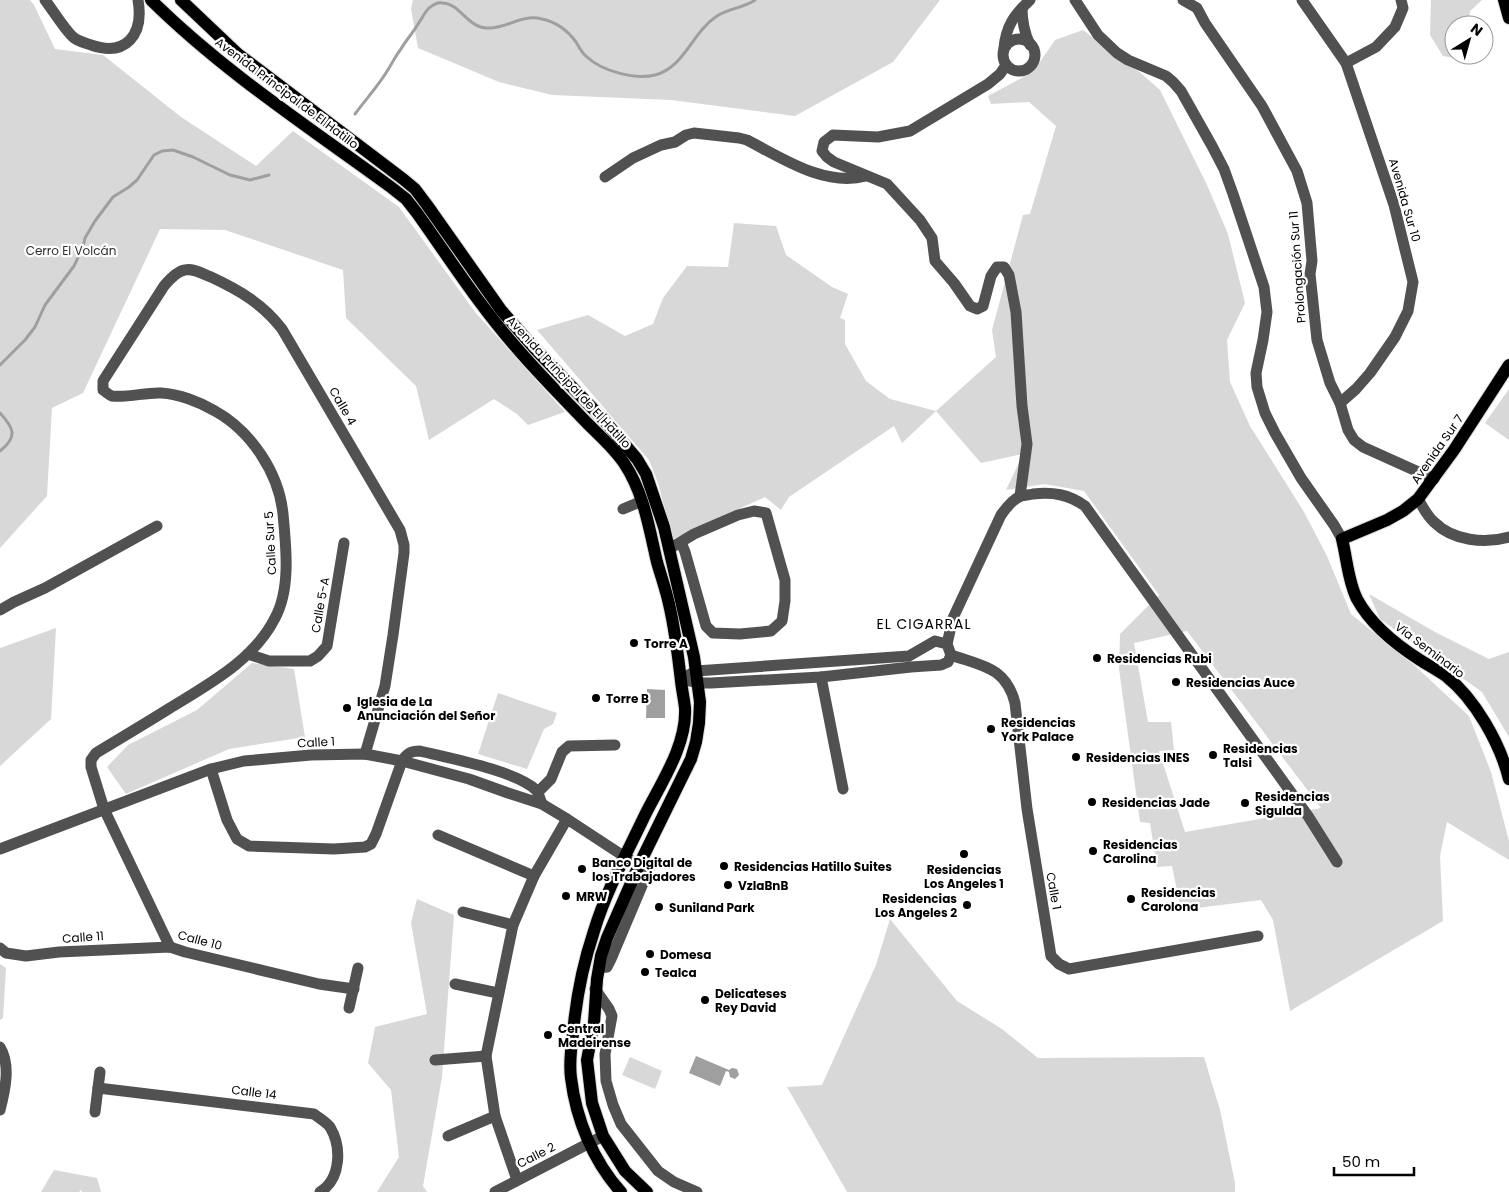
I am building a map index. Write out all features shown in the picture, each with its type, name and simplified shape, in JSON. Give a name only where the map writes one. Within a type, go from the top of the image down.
[{"type":"main road","name":"Avenida Principal de El Hatillo","points":[[151,0],[174,23],[235,74],[406,199],[481,304],[514,345],[551,386],[613,448],[624,462],[633,478],[646,510],[669,606],[685,710],[684,727],[678,749],[625,857],[593,932],[582,974],[574,1021],[570,1062],[576,1107],[589,1144],[621,1192]]},
{"type":"main road","name":"Avenida Principal de El Hatillo","points":[[180,0],[238,54],[415,189],[502,310],[535,349],[603,419],[637,459],[646,474],[655,498],[669,549],[697,677],[700,724],[691,759],[644,867],[607,938],[599,968],[594,1023],[587,1060],[592,1103],[603,1136],[625,1171],[647,1192]]},
{"type":"main road","points":[[1504,0],[1509,18]]},
{"type":"main road","name":"Avenida Sur 7","points":[[1342,539],[1387,520],[1403,511],[1418,499],[1454,450],[1509,366]]},
{"type":"main road","name":"Vía Seminario","points":[[1342,539],[1352,586],[1374,623],[1396,644],[1448,678],[1463,694],[1474,707],[1497,744],[1509,779]]},
{"type":"street","points":[[45,0],[73,37],[100,48],[117,48],[122,46],[136,32],[138,0]]},
{"type":"street","points":[[1075,0],[1098,35],[1117,53],[1128,60],[1166,76],[1181,91],[1224,169],[1264,287],[1267,312],[1256,372],[1257,388],[1265,413],[1275,433],[1301,478],[1342,539]]},
{"type":"street","name":"Prolongación Sur 11","points":[[1184,0],[1197,8],[1205,23],[1262,106],[1297,171],[1307,203],[1312,261],[1310,274],[1317,340],[1330,383],[1340,403],[1348,430],[1354,440],[1362,447],[1434,479]]},
{"type":"street","name":"Avenida Sur 10","points":[[1302,0],[1346,63],[1394,205],[1413,282],[1408,311],[1395,337],[1356,390],[1340,403]]},
{"type":"street","points":[[1346,63],[1376,47],[1394,27],[1403,8],[1401,0]]},
{"type":"street","points":[[1026,4],[1022,22],[1024,31],[1035,54],[1029,67],[1025,70],[1015,71],[1006,65],[1003,55],[1013,17],[1026,4]]},
{"type":"street","points":[[1004,50],[1007,45],[1016,40],[1026,41],[1030,45]]},
{"type":"street","points":[[1006,65],[1000,74],[988,84],[910,131],[878,137],[833,135],[824,142],[822,151],[827,157],[887,184],[920,220],[932,238],[935,261],[970,306],[977,309],[983,306],[991,276],[997,267],[1004,267],[1009,275],[1016,312],[1022,406],[1027,444],[1020,496]]},
{"type":"street","points":[[605,177],[633,158],[694,132],[747,140],[798,166],[819,174],[838,178],[866,176]]},
{"type":"street","name":"Calle 4","points":[[103,390],[102,380],[164,286],[171,278],[184,270],[198,271],[235,288],[264,308],[282,329],[400,530],[404,545],[393,653],[364,754]]},
{"type":"street","name":"Calle Sur 5","points":[[103,390],[111,396],[162,393],[200,404],[216,411],[251,440],[264,459],[277,486],[282,509],[286,575],[276,617],[261,640],[248,654],[202,689],[96,753],[91,760],[91,767],[104,809]]},
{"type":"street","points":[[681,679],[910,661],[941,665],[948,662],[951,655],[947,644],[953,618],[1001,514],[1006,507],[1020,496],[1051,493],[1064,494],[1076,499],[1085,506],[1308,816],[1338,862]]},
{"type":"street","points":[[1418,499],[1434,523],[1445,531],[1476,541],[1491,541],[1509,537]]},
{"type":"street","points":[[623,509],[642,501]]},
{"type":"street","points":[[669,549],[694,534],[738,516],[754,511],[766,513],[786,580],[782,621],[771,631],[740,634],[713,633],[706,626],[686,552],[681,542]]},
{"type":"street","points":[[0,610],[45,588],[157,526]]},
{"type":"street","name":"Calle 5-A","points":[[248,654],[269,660],[310,661],[323,651],[327,646],[344,543]]},
{"type":"street","points":[[697,677],[821,677],[910,661],[935,640],[947,644]]},
{"type":"street","name":"Calle 1","points":[[951,655],[999,673],[1012,690],[1027,809],[1051,956],[1059,964],[1069,969],[1258,936]]},
{"type":"street","points":[[821,677],[843,789]]},
{"type":"street","points":[[538,792],[552,779],[562,752],[569,746],[615,744]]},
{"type":"street","points":[[211,769],[228,820],[237,839],[249,846],[334,849],[365,847],[371,844],[402,761],[407,753],[413,751],[420,751],[497,771],[520,780],[538,792],[542,804]]},
{"type":"street","name":"Calle 1","points":[[0,849],[211,769],[244,761],[311,755],[364,754],[402,761],[469,779],[508,794],[542,804],[644,867]]},
{"type":"street","name":"Calle 10","points":[[104,809],[170,946],[185,952],[319,984],[354,989]]},
{"type":"street","points":[[517,1180],[495,1116],[486,1056],[514,924],[534,876],[567,819]]},
{"type":"street","points":[[438,835],[534,876]]},
{"type":"street","points":[[462,912],[514,924]]},
{"type":"street","name":"Calle 11","points":[[0,948],[6,953],[26,956],[59,952],[170,946]]},
{"type":"street","points":[[349,1008],[358,968]]},
{"type":"street","points":[[455,984],[498,993]]},
{"type":"street","points":[[596,989],[612,1016],[605,1054],[606,1081],[621,1124],[658,1171],[674,1182],[697,1192]]},
{"type":"street","points":[[0,1110],[6,1080],[1,1051]]},
{"type":"street","points":[[435,1060],[486,1056]]},
{"type":"street","points":[[95,1112],[100,1072]]},
{"type":"street","name":"Calle 14","points":[[98,1088],[314,1114],[329,1126],[338,1150],[336,1171],[327,1188],[320,1192]]},
{"type":"street","points":[[448,1136],[495,1116]]},
{"type":"street","name":"Calle 2","points":[[495,1192],[603,1136]]},
{"type":"green space","name":"Cerro El Volcán","points":[[0,0],[30,0],[55,49],[103,55],[181,117],[256,166],[293,131],[399,207],[475,312],[565,412],[528,425],[517,414],[494,399],[429,440],[416,386],[346,318],[343,270],[225,230],[160,229],[83,393],[52,408],[47,496],[0,548]]},
{"type":"green space","points":[[413,0],[940,0],[893,62],[795,116],[671,100],[552,95],[499,82],[418,48],[411,9]]},
{"type":"green space","points":[[1431,0],[1482,0],[1470,11],[1469,15],[1444,15],[1444,56],[1430,35]]},
{"type":"green space","points":[[1083,30],[1142,74],[1160,90],[1207,185],[1228,234],[1245,303],[1227,340],[1230,382],[1250,426],[1304,512],[1327,556],[1351,614],[1415,666],[1469,716],[1491,772],[1509,841],[1509,860],[1447,822],[1440,856],[1443,921],[1290,1011],[1273,920],[1261,900],[1181,910],[1172,866],[1157,867],[1150,823],[1140,822],[1119,669],[1120,634],[1159,595],[1084,491],[1044,484],[1006,490],[1023,454],[981,463],[936,411],[996,357],[992,330],[1023,215],[1030,214],[1056,126],[1029,102],[991,104],[988,96],[1033,72],[1055,40]],"holes":[[[1187,631],[1321,808],[1185,832],[1159,751],[1174,750],[1171,722],[1148,722],[1134,643]]]},
{"type":"green space","points":[[734,223],[776,226],[786,255],[832,287],[848,294],[840,318],[845,320],[845,344],[866,381],[890,399],[936,411],[902,443],[894,426],[789,497],[781,510],[765,497],[673,539],[658,483],[649,460],[537,330],[588,315],[625,336],[653,324],[663,298],[687,266],[728,267]]},
{"type":"green space","points":[[1509,389],[1509,440],[1485,423]]},
{"type":"green space","points":[[1369,594],[1435,632],[1489,659],[1509,652],[1509,737],[1482,692],[1380,619]]},
{"type":"green space","points":[[56,628],[51,719],[0,766],[0,648]]},
{"type":"green space","points":[[252,663],[294,669],[305,737],[229,749],[126,794],[107,767],[128,745],[197,710]]},
{"type":"green space","points":[[498,693],[557,713],[553,724],[544,729],[527,769],[478,754]]},
{"type":"green space","points":[[417,899],[454,915],[442,1077],[423,1186],[427,1192],[377,1192],[399,1157],[391,1090],[368,1063],[375,1027],[427,1014],[411,923]]},
{"type":"green space","points":[[890,919],[957,1001],[1002,1029],[1038,1058],[1204,1057],[1220,1110],[1235,1183],[1235,1192],[847,1192],[787,1087],[822,1085],[876,965]]},
{"type":"green space","points":[[0,964],[6,968],[3,1018],[0,1020]]},
{"type":"green space","points":[[630,1057],[662,1071],[655,1089],[622,1075]]},
{"type":"green space","points":[[54,1170],[97,1178],[101,1192],[82,1192],[81,1190],[79,1192],[41,1192]]},
{"type":"shaded area","points":[[647,689],[665,690],[665,718],[646,718]]},
{"type":"shaded area","points":[[696,1056],[729,1070],[732,1068],[737,1069],[739,1075],[735,1079],[730,1077],[729,1072],[726,1071],[720,1086],[689,1073]]},
{"type":"waterway","points":[[355,114],[381,80],[426,12],[437,3],[449,4],[470,21],[483,28],[498,27],[529,18],[547,20],[557,25],[573,38],[582,52],[593,62],[619,73],[647,76],[665,71],[674,65],[708,23],[717,16],[755,0]]},
{"type":"waterway","points":[[0,365],[35,327],[45,305],[74,266],[85,238],[95,221],[113,197],[137,180],[154,155],[162,151],[173,150],[193,157],[230,175],[250,180],[269,175]]},
{"type":"waterway","points":[[0,413],[12,432],[10,441],[0,451]]},
{"type":"place","name":"Torre A","points":[[634,643]]},
{"type":"place","name":"Residencias Rubi","points":[[1097,658]]},
{"type":"place","name":"Residencias Auce","points":[[1176,682]]},
{"type":"place","name":"Torre B","points":[[596,698]]},
{"type":"place","name":"Iglesia de La Anunciación del Señor","points":[[347,708]]},
{"type":"place","name":"Residencias York Palace","points":[[991,729]]},
{"type":"place","name":"Residencias Talsi","points":[[1213,755]]},
{"type":"place","name":"Residencias INES","points":[[1076,757]]},
{"type":"place","name":"Residencias Jade","points":[[1092,802]]},
{"type":"place","name":"Residencias Sigulda","points":[[1245,803]]},
{"type":"place","name":"Residencias Carolina","points":[[1093,851]]},
{"type":"place","name":"Residencias Los Angeles 1","points":[[964,854]]},
{"type":"place","name":"Residencias Hatillo Suites","points":[[724,866]]},
{"type":"place","name":"Banco Digital de los Trabajadores","points":[[582,869]]},
{"type":"place","name":"VzlaBnB","points":[[728,885]]},
{"type":"place","name":"MRW","points":[[566,896]]},
{"type":"place","name":"Residencias Carolona","points":[[1131,899]]},
{"type":"place","name":"Residencias Los Angeles 2","points":[[967,905]]},
{"type":"place","name":"Suniland Park","points":[[659,907]]},
{"type":"place","name":"Domesa","points":[[650,954]]},
{"type":"place","name":"Tealca","points":[[645,972]]},
{"type":"place","name":"Delicateses Rey David","points":[[705,1000]]},
{"type":"place","name":"Central Madeirense","points":[[548,1035]]},
{"type":"district","name":"EL CIGARRAL","points":[[924,624]]}]
